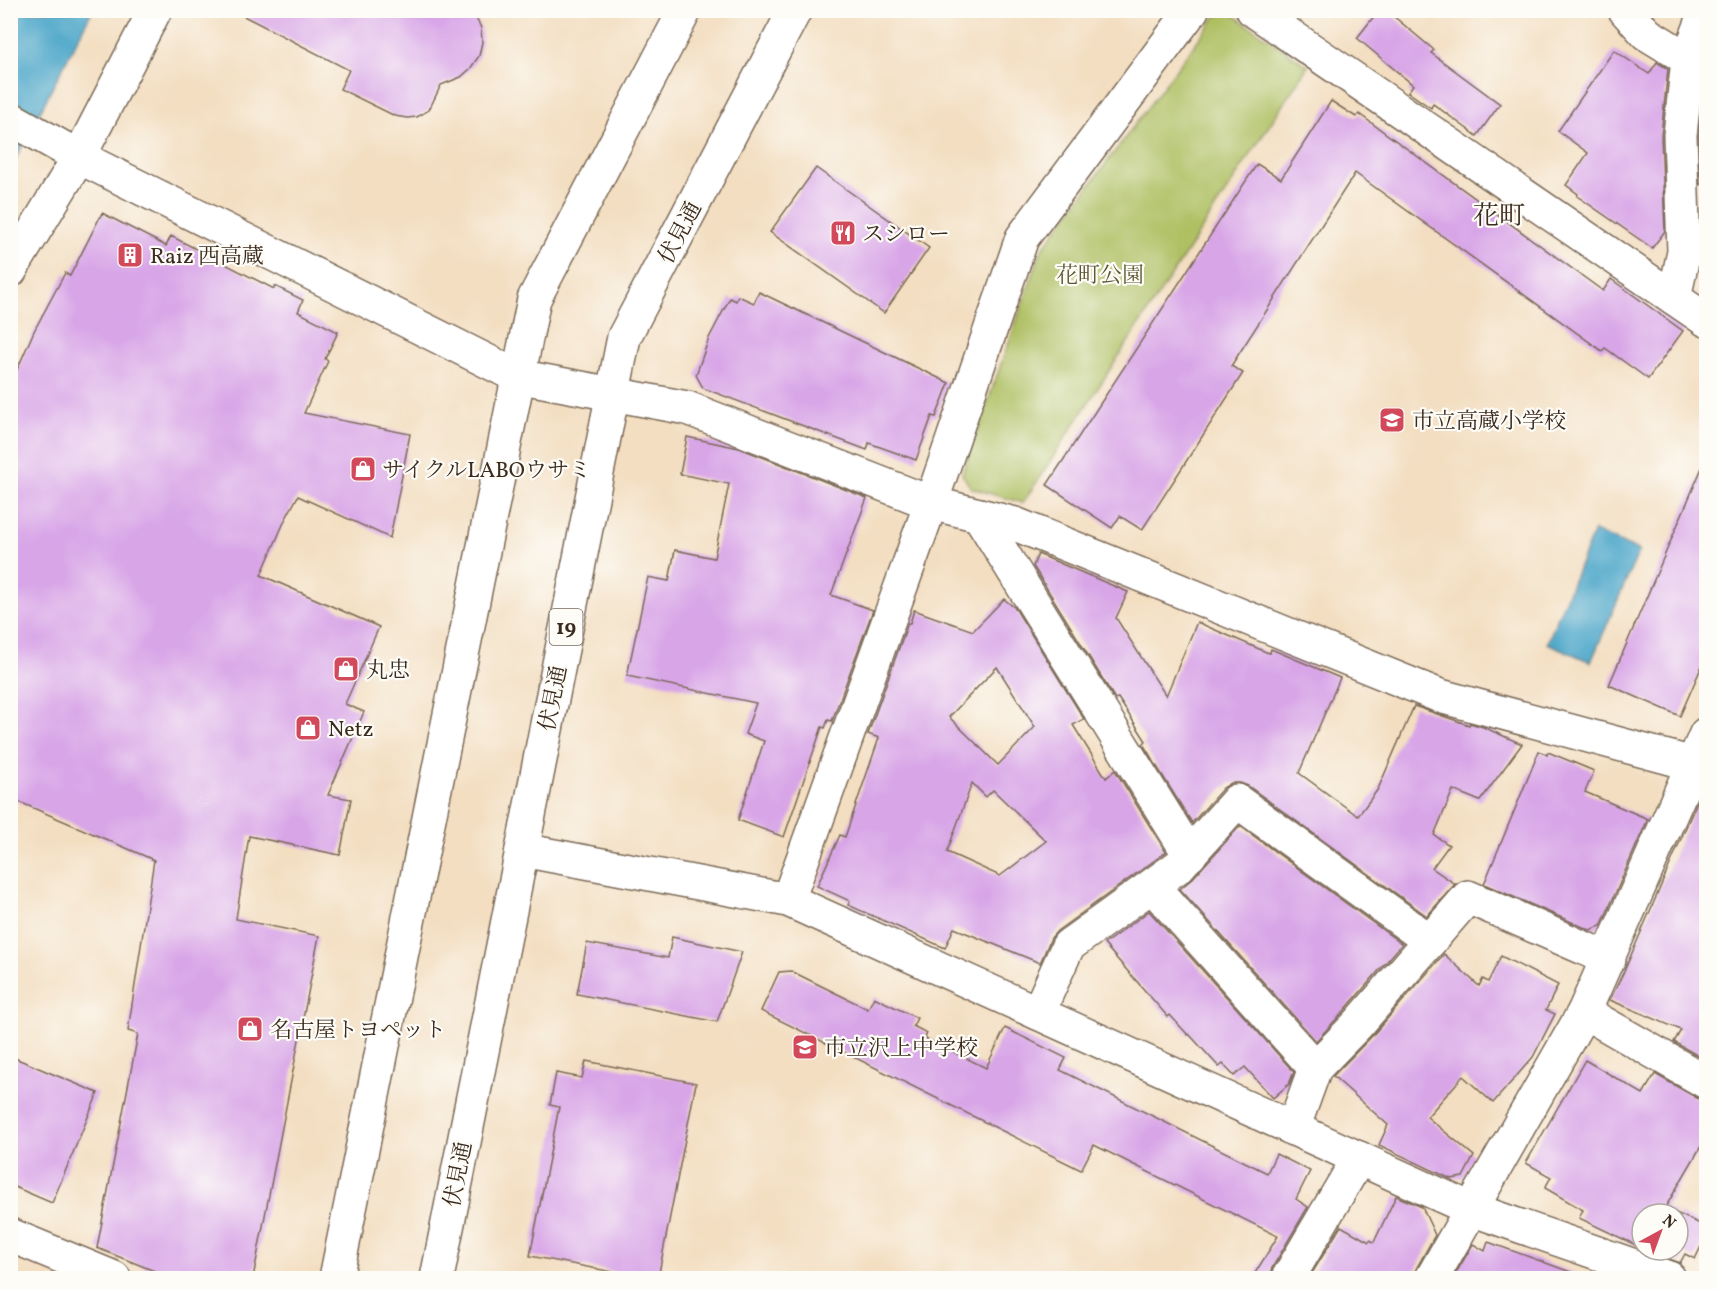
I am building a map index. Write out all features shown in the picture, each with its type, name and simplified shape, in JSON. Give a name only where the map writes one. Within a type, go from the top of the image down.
[{"type":"main road","points":[[10,271],[67,149],[155,10]]},
{"type":"main road","points":[[336,1278],[534,299],[685,10]]},
{"type":"main road","name":"伏見通","points":[[436,1278],[624,337],[795,10]]},
{"type":"main road","points":[[788,900],[931,503],[1022,238],[1192,10]]},
{"type":"main road","points":[[1253,10],[1707,320]]},
{"type":"main road","points":[[1625,10],[1647,34],[1697,63]]},
{"type":"main road","points":[[1674,298],[1684,252],[1680,135],[1707,12]]},
{"type":"main road","points":[[10,118],[67,149],[518,376],[687,408],[931,503],[1015,524],[1440,696],[1700,768]]},
{"type":"main road","points":[[979,515],[1190,855]]},
{"type":"main road","points":[[1432,1278],[1584,1012],[1700,768],[1707,734]]},
{"type":"main road","points":[[1038,1013],[1068,946],[1179,867],[1238,801],[1430,941]]},
{"type":"main road","points":[[522,850],[788,900],[1472,1209],[1669,1278]]},
{"type":"main road","points":[[1152,886],[1315,1068]]},
{"type":"main road","points":[[1293,1129],[1315,1068],[1358,1024],[1468,897],[1609,959]]},
{"type":"main road","points":[[1584,1012],[1707,1082]]},
{"type":"main road","points":[[1288,1278],[1359,1158]]},
{"type":"main road","points":[[10,1235],[114,1278]]},
{"type":"green space","name":"花町公園","points":[[1229,12],[1308,66],[1023,503],[971,488],[962,474],[1042,249],[1216,16]]},
{"type":"water","points":[[11,11],[92,11],[11,168]]},
{"type":"water","points":[[1594,531],[1639,551],[1591,662],[1547,643]]},
{"type":"building","points":[[232,10],[472,10],[481,28],[482,42],[479,56],[470,69],[461,77],[441,85],[429,110],[417,117],[407,118],[395,116],[340,89],[349,70]]},
{"type":"building","points":[[1379,10],[1386,10],[1434,50],[1431,53],[1500,104],[1477,136],[1433,104],[1431,108],[1408,92],[1413,85],[1357,38]]},
{"type":"building","points":[[1614,50],[1649,74],[1657,62],[1668,69],[1661,135],[1665,231],[1652,248],[1577,196],[1578,194],[1566,185],[1588,153],[1558,131]]},
{"type":"building","points":[[1703,93],[1707,95],[1707,185],[1700,184],[1699,136]]},
{"type":"building","points":[[1331,101],[1356,117],[1359,114],[1603,291],[1611,279],[1683,331],[1648,379],[1605,348],[1602,351],[1355,173],[1231,366],[1243,373],[1142,530],[1120,516],[1112,528],[1047,485],[1257,164],[1281,179]]},
{"type":"building","points":[[816,168],[929,248],[884,313],[770,232]]},
{"type":"building","points":[[102,213],[166,246],[171,236],[274,289],[275,286],[303,300],[298,312],[338,332],[325,359],[328,361],[304,413],[410,434],[390,538],[298,496],[261,575],[379,627],[345,704],[364,712],[328,795],[351,799],[340,855],[249,836],[236,919],[319,936],[253,1278],[172,1278],[97,1248],[138,1034],[128,1031],[154,860],[10,798],[10,386],[34,331],[65,273],[70,276]]},
{"type":"building","points":[[759,292],[949,383],[936,417],[932,416],[916,460],[869,443],[867,450],[703,388],[696,375],[709,338],[730,298],[736,301],[738,296],[754,303]]},
{"type":"building","points":[[687,437],[739,448],[867,498],[831,595],[873,610],[832,721],[828,720],[825,728],[822,727],[784,837],[738,820],[764,741],[745,734],[756,703],[627,676],[648,577],[669,581],[675,550],[714,558],[729,484],[680,474]]},
{"type":"building","points":[[1707,456],[1707,654],[1680,716],[1609,685]]},
{"type":"building","points":[[1038,554],[1128,592],[1116,618],[1166,696],[1197,622],[1266,652],[1270,653],[1271,649],[1340,678],[1299,773],[1358,816],[1378,789],[1414,706],[1469,725],[1470,723],[1483,727],[1522,744],[1480,801],[1453,790],[1434,835],[1449,845],[1432,868],[1455,884],[1427,916],[1248,786],[1240,783],[1231,783],[1223,788],[1192,823],[1143,744],[1146,741],[1118,698],[1115,699],[1033,566]]},
{"type":"building","points":[[1004,599],[1015,608],[1084,719],[1073,725],[1106,778],[1115,770],[1166,852],[1057,931],[1051,938],[1040,963],[954,928],[945,948],[848,905],[850,901],[817,886],[840,835],[845,837],[879,738],[868,734],[914,610],[973,631]],"holes":[[[997,667],[1035,727],[998,765],[949,717]],[[972,783],[986,797],[993,790],[1046,841],[1000,876],[947,852]]]},
{"type":"building","points":[[1539,751],[1547,755],[1548,752],[1594,771],[1585,792],[1648,819],[1601,926],[1590,930],[1484,884]]},
{"type":"building","points":[[1702,790],[1707,791],[1707,1061],[1674,1042],[1681,1030],[1610,1000]]},
{"type":"building","points":[[1240,826],[1402,944],[1316,1041],[1180,889],[1193,878]]},
{"type":"building","points":[[1149,911],[1294,1072],[1289,1084],[1273,1098],[1245,1067],[1234,1076],[1223,1064],[1219,1067],[1170,1015],[1168,1017],[1104,944]]},
{"type":"building","points":[[672,937],[742,952],[717,1022],[577,994],[587,943],[668,958]]},
{"type":"building","points":[[1444,954],[1479,986],[1483,979],[1488,982],[1501,956],[1558,985],[1546,1010],[1555,1014],[1533,1057],[1493,1103],[1463,1076],[1427,1117],[1474,1156],[1463,1177],[1451,1179],[1379,1145],[1388,1125],[1333,1076],[1372,1036]]},
{"type":"building","points":[[791,971],[868,1009],[874,997],[917,1018],[913,1026],[927,1033],[925,1038],[986,1068],[1005,1028],[1066,1058],[1060,1070],[1267,1173],[1276,1154],[1310,1171],[1296,1199],[1308,1207],[1272,1268],[1269,1278],[1252,1278],[1278,1236],[1094,1145],[1081,1170],[761,1011],[779,972]]},
{"type":"building","points":[[10,1056],[98,1093],[52,1203],[10,1185]]},
{"type":"building","points":[[1585,1060],[1643,1094],[1655,1074],[1697,1098],[1707,1101],[1707,1136],[1668,1202],[1630,1202],[1630,1242],[1579,1218],[1583,1210],[1545,1188],[1551,1177],[1526,1163]]},
{"type":"building","points":[[586,1061],[696,1083],[658,1278],[644,1278],[530,1256],[559,1107],[550,1105],[556,1073],[582,1078]]},
{"type":"building","points":[[1396,1196],[1422,1207],[1435,1235],[1413,1278],[1309,1278],[1341,1226],[1369,1242],[1370,1240],[1374,1242]]},
{"type":"building","points":[[1690,1219],[1707,1227],[1707,1234],[1695,1259],[1690,1256]]},
{"type":"building","points":[[1488,1242],[1579,1275],[1578,1278],[1453,1278],[1473,1244],[1485,1251]]},
{"type":"place","name":"スシロー","points":[[843,233]]},
{"type":"place","name":"Raiz 西高蔵","points":[[130,255]]},
{"type":"place","name":"市立高蔵小学校","points":[[1392,420]]},
{"type":"place","name":"サイクルLABOウサミ","points":[[363,469]]},
{"type":"place","name":"丸忠","points":[[346,669]]},
{"type":"place","name":"Netz","points":[[308,728]]},
{"type":"place","name":"名古屋トヨペット","points":[[250,1029]]},
{"type":"place","name":"市立沢上中学校","points":[[805,1047]]},
{"type":"district","name":"花町","points":[[1499,215]]}]
